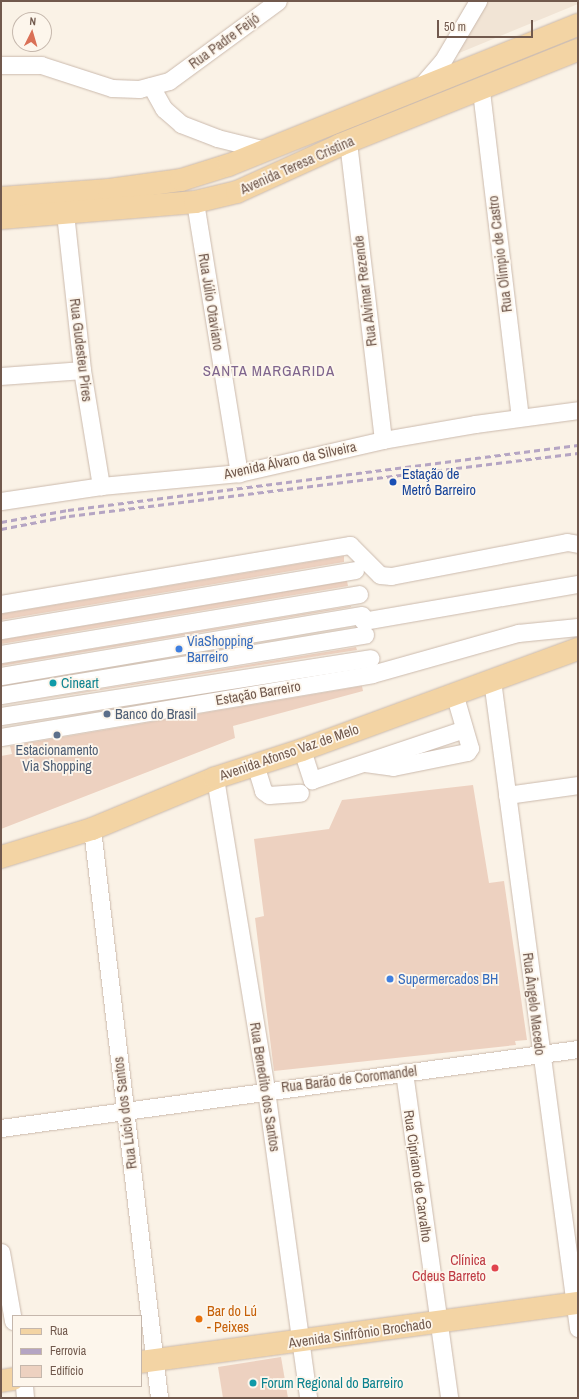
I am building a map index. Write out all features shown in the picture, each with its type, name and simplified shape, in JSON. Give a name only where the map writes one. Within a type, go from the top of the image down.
[{"type":"main road","name":"Avenida Teresa Cristina","points":[[1,198],[109,190],[181,180],[266,150],[578,25]]},
{"type":"main road","name":"Avenida Teresa Cristina","points":[[1,218],[195,202],[269,179],[348,142],[481,91],[578,50]]},
{"type":"main road","name":"Avenida Afonso Vaz de Melo","points":[[1,857],[92,829],[215,778],[302,750],[454,693],[578,649]]},
{"type":"main road","name":"Avenida Sinfrônio Brochado","points":[[147,1361],[576,1303]]},
{"type":"main road","points":[[1,1381],[12,1379]]},
{"type":"street","name":"Rua Padre Feijó","points":[[151,86],[169,81],[278,1]]},
{"type":"street","points":[[418,89],[442,62],[478,1]]},
{"type":"street","points":[[1,65],[41,65],[112,88],[139,89],[151,86],[164,109],[181,124],[217,138],[266,150]]},
{"type":"street","name":"Rua Olímpio de Castro","points":[[481,91],[520,417]]},
{"type":"street","name":"Rua Alvimar Rezende","points":[[348,142],[383,440]]},
{"type":"street","name":"Rua Júlio Otaviano","points":[[195,202],[239,473]]},
{"type":"street","name":"Rua Gudesteu Pires","points":[[65,213],[82,370],[101,486]]},
{"type":"street","points":[[1,376],[82,370]]},
{"type":"street","name":"Avenida Álvaro da Silveira","points":[[1,501],[101,486],[239,473],[383,440],[520,417],[578,410]]},
{"type":"street","points":[[350,545],[380,575],[391,576],[568,542],[578,544]]},
{"type":"street","points":[[350,545],[371,666]]},
{"type":"street","points":[[1,604],[350,545]]},
{"type":"street","points":[[1,630],[354,570]]},
{"type":"street","points":[[1,695],[578,584]]},
{"type":"street","points":[[1,654],[359,594]]},
{"type":"street","points":[[1,676],[364,624]]},
{"type":"street","name":"Estação Barreiro","points":[[1,737],[371,666],[518,633],[578,626]]},
{"type":"street","name":"Estação Barreiro","points":[[1,716],[371,666]]},
{"type":"street","name":"Rua Ângelo Macedo","points":[[492,680],[541,1054],[576,1303],[578,1328]]},
{"type":"street","points":[[363,762],[393,768],[467,752],[470,748],[454,693]]},
{"type":"street","points":[[302,750],[312,780],[464,729]]},
{"type":"street","points":[[255,764],[262,791],[269,795],[300,793]]},
{"type":"street","name":"Rua Benedito dos Santos","points":[[215,778],[266,1090],[308,1398]]},
{"type":"street","points":[[507,794],[578,785]]},
{"type":"street","name":"Rua Lúcio dos Santos","points":[[92,829],[125,1110],[147,1361],[159,1398]]},
{"type":"street","name":"Rua Barão de Coromandel","points":[[1,1128],[266,1090],[578,1049]]},
{"type":"street","name":"Rua Cipriano de Carvalho","points":[[404,1072],[449,1398]]},
{"type":"street","points":[[1,1252],[12,1315]]},
{"type":"street","points":[[24,1387],[26,1398]]},
{"type":"shaded area","points":[[485,1],[578,1],[578,4],[447,58]]},
{"type":"building","points":[[344,556],[344,562],[1,620],[1,614]]},
{"type":"building","points":[[347,581],[348,586],[1,644],[1,640]]},
{"type":"building","points":[[351,607],[1,666],[1,664]]},
{"type":"building","points":[[356,647],[357,650],[4,705]]},
{"type":"building","points":[[362,686],[363,691],[233,726],[235,738],[1,829],[1,756],[12,754],[10,746]]},
{"type":"building","name":"Supermercados BH","points":[[473,785],[489,883],[504,881],[527,1040],[515,1041],[516,1045],[274,1071],[255,918],[264,916],[254,839],[329,829],[342,800]]},
{"type":"building","name":"Forum Regional do Barreiro","points":[[281,1357],[288,1398],[223,1398],[218,1367]]},
{"type":"railway","points":[[1,522],[68,510],[578,445]]},
{"type":"railway","points":[[1,529],[69,516],[578,453]]},
{"type":"place","name":"Estação de Metrô Barreiro","points":[[393,482]]},
{"type":"place","name":"ViaShopping Barreiro","points":[[179,649]]},
{"type":"place","name":"Cineart","points":[[53,683]]},
{"type":"place","name":"Banco do Brasil","points":[[107,714]]},
{"type":"place","name":"Estacionamento Via Shopping","points":[[57,735]]},
{"type":"place","name":"Supermercados BH","points":[[390,979]]},
{"type":"place","name":"Clínica Cdeus Barreto","points":[[495,1268]]},
{"type":"place","name":"Bar do Lú - Peixes","points":[[199,1319]]},
{"type":"place","name":"Forum Regional do Barreiro","points":[[253,1383]]},
{"type":"district","name":"SANTA MARGARIDA","points":[[269,371]]}]
